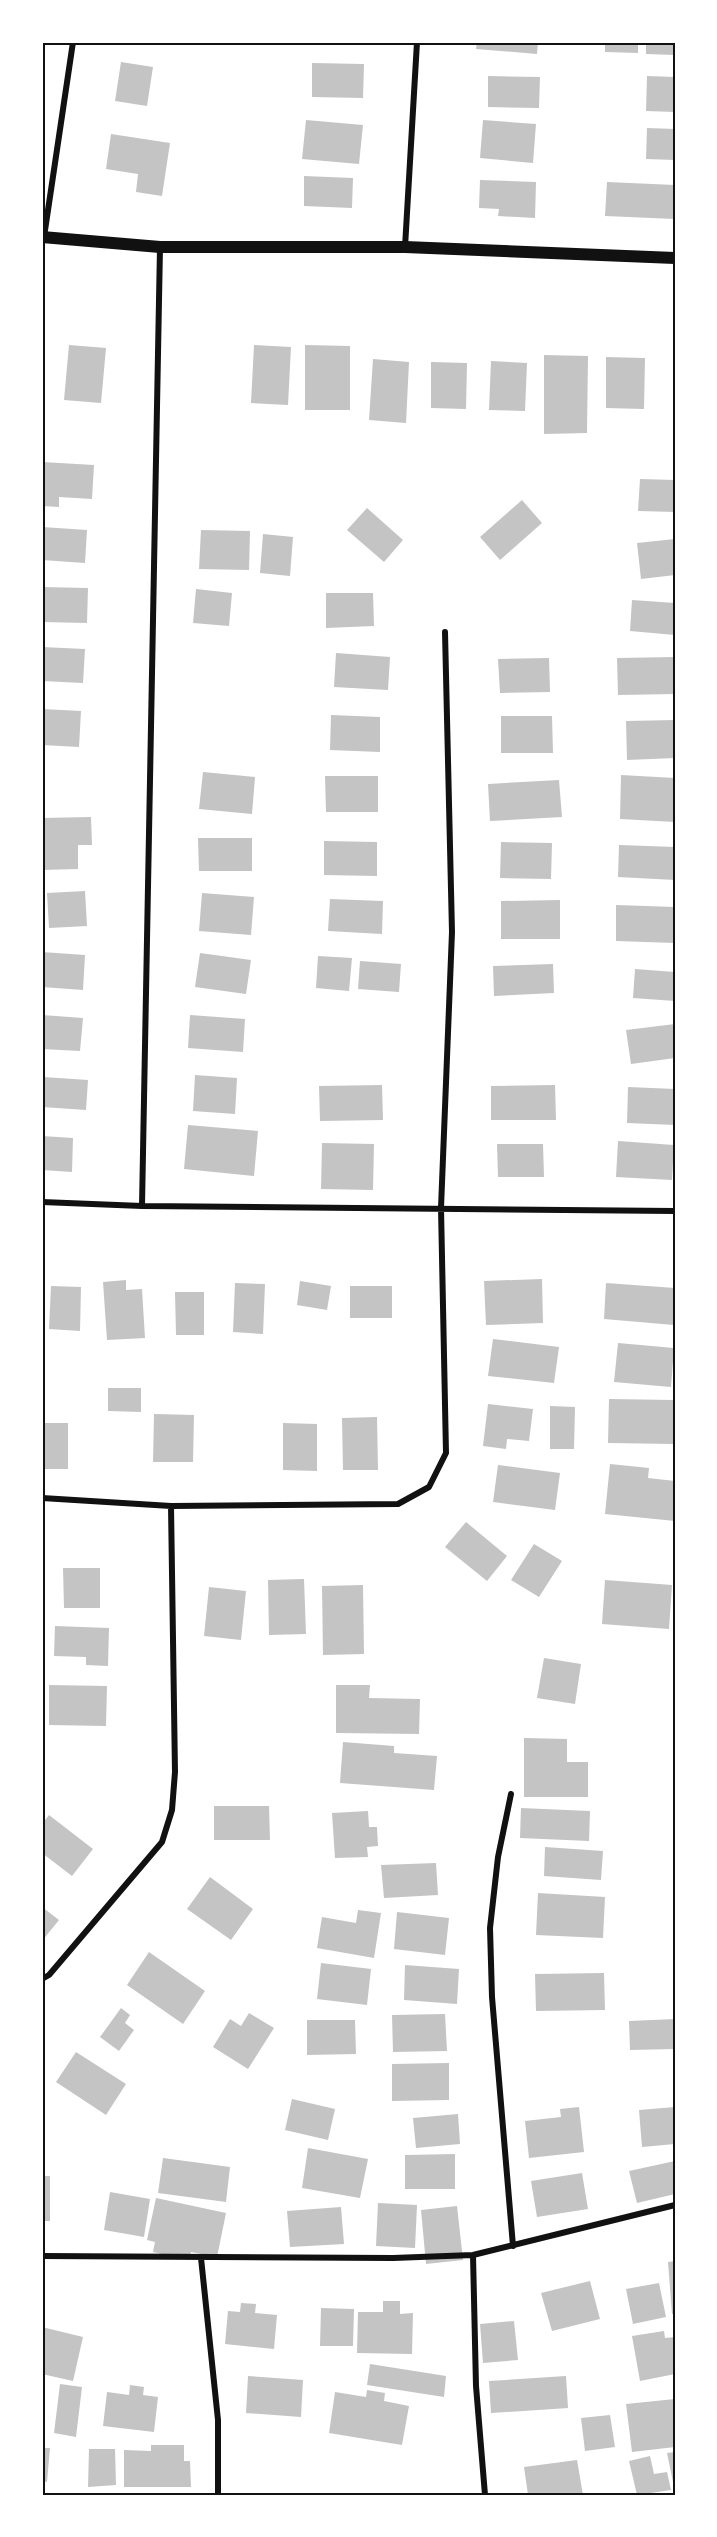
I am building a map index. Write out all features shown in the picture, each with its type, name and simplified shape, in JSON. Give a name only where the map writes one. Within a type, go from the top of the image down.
[{"type":"main road","points":[[43,237],[160,247],[405,247],[675,258]]},
{"type":"street","points":[[43,237],[73,42]]},
{"type":"street","points":[[405,247],[417,42]]},
{"type":"street","points":[[142,1206],[160,247]]},
{"type":"street","points":[[42,1497],[171,1506],[398,1504],[429,1487],[446,1454],[441,1208],[452,932],[445,632]]},
{"type":"street","points":[[42,1202],[142,1206],[675,1211]]},
{"type":"street","points":[[42,1979],[49,1976],[162,1842],[172,1810],[175,1772],[171,1506]]},
{"type":"street","points":[[511,1794],[498,1857],[490,1928],[492,1997],[513,2246]]},
{"type":"street","points":[[42,2256],[393,2258],[473,2255],[675,2205]]},
{"type":"street","points":[[473,2255],[476,2386],[485,2495]]},
{"type":"street","points":[[201,2258],[218,2420],[218,2495]]},
{"type":"building","points":[[318,42],[359,42],[359,45],[318,44]]},
{"type":"building","points":[[477,42],[538,42],[537,54],[476,49]]},
{"type":"building","points":[[605,42],[638,42],[638,53],[605,52]]},
{"type":"building","points":[[646,42],[675,42],[675,55],[646,54]]},
{"type":"building","points":[[121,62],[153,67],[147,106],[115,101]]},
{"type":"building","points":[[312,63],[364,64],[363,98],[312,97]]},
{"type":"building","points":[[488,76],[540,77],[539,108],[488,107]]},
{"type":"building","points":[[647,76],[675,77],[675,112],[646,111]]},
{"type":"building","points":[[306,120],[363,125],[359,164],[302,159]]},
{"type":"building","points":[[483,120],[536,124],[533,163],[480,158]]},
{"type":"building","points":[[647,128],[675,129],[675,160],[646,159]]},
{"type":"building","points":[[111,134],[170,143],[162,196],[136,192],[138,174],[106,169]]},
{"type":"building","points":[[304,176],[353,178],[352,208],[304,206]]},
{"type":"building","points":[[480,180],[536,182],[535,218],[498,216],[499,209],[479,208]]},
{"type":"building","points":[[607,182],[675,185],[675,219],[605,216]]},
{"type":"building","points":[[69,345],[106,348],[101,403],[64,400]]},
{"type":"building","points":[[254,345],[291,347],[288,405],[251,403]]},
{"type":"building","points":[[305,345],[350,346],[350,410],[305,410]]},
{"type":"building","points":[[544,355],[588,356],[587,433],[544,434]]},
{"type":"building","points":[[606,357],[645,358],[644,409],[606,408]]},
{"type":"building","points":[[373,359],[409,362],[406,423],[369,420]]},
{"type":"building","points":[[491,361],[527,363],[525,411],[489,410]]},
{"type":"building","points":[[431,362],[467,363],[466,409],[431,408]]},
{"type":"building","points":[[673,387],[675,387],[675,404],[673,404]]},
{"type":"building","points":[[42,462],[94,465],[92,499],[59,497],[59,507],[42,506]]},
{"type":"building","points":[[640,479],[675,480],[675,512],[638,511]]},
{"type":"building","points":[[522,500],[542,523],[500,560],[480,537]]},
{"type":"building","points":[[367,508],[403,540],[384,562],[347,530]]},
{"type":"building","points":[[42,527],[87,530],[85,563],[42,560]]},
{"type":"building","points":[[201,530],[250,531],[249,570],[199,569]]},
{"type":"building","points":[[263,534],[293,537],[290,576],[260,573]]},
{"type":"building","points":[[675,539],[675,575],[641,579],[637,543]]},
{"type":"building","points":[[42,587],[88,588],[87,623],[42,622]]},
{"type":"building","points":[[196,589],[232,593],[229,626],[193,623]]},
{"type":"building","points":[[326,593],[373,593],[374,626],[326,628]]},
{"type":"building","points":[[632,600],[675,603],[675,635],[630,631]]},
{"type":"building","points":[[42,647],[85,649],[83,683],[42,681]]},
{"type":"building","points":[[336,653],[390,657],[388,690],[334,687]]},
{"type":"building","points":[[675,657],[675,694],[618,695],[617,658]]},
{"type":"building","points":[[549,658],[550,692],[500,693],[498,659]]},
{"type":"building","points":[[42,709],[81,711],[79,747],[42,745]]},
{"type":"building","points":[[331,715],[380,717],[380,752],[330,750]]},
{"type":"building","points":[[501,716],[552,716],[553,753],[501,753]]},
{"type":"building","points":[[675,720],[675,758],[627,760],[626,721]]},
{"type":"building","points":[[203,772],[255,777],[252,814],[199,809]]},
{"type":"building","points":[[621,775],[675,778],[675,822],[620,819]]},
{"type":"building","points":[[325,776],[378,776],[378,812],[326,812]]},
{"type":"building","points":[[559,780],[562,817],[490,821],[488,784]]},
{"type":"building","points":[[91,817],[92,845],[78,845],[78,869],[42,870],[42,818]]},
{"type":"building","points":[[198,838],[252,838],[252,871],[199,871]]},
{"type":"building","points":[[324,841],[377,842],[377,876],[324,875]]},
{"type":"building","points":[[501,842],[552,843],[551,879],[500,878]]},
{"type":"building","points":[[619,845],[675,847],[675,880],[618,877]]},
{"type":"building","points":[[85,891],[87,926],[49,928],[47,893]]},
{"type":"building","points":[[202,893],[254,897],[251,935],[199,931]]},
{"type":"building","points":[[330,899],[383,901],[382,934],[328,931]]},
{"type":"building","points":[[560,900],[560,939],[501,939],[501,901]]},
{"type":"building","points":[[616,905],[675,907],[675,943],[616,941]]},
{"type":"building","points":[[42,952],[85,955],[83,990],[42,987]]},
{"type":"building","points":[[200,953],[251,960],[246,994],[195,987]]},
{"type":"building","points":[[318,956],[352,958],[349,991],[316,988]]},
{"type":"building","points":[[360,961],[401,964],[399,992],[358,989]]},
{"type":"building","points":[[553,964],[554,993],[494,996],[493,966]]},
{"type":"building","points":[[635,969],[675,972],[675,1001],[633,998]]},
{"type":"building","points":[[42,1015],[83,1018],[80,1051],[42,1049]]},
{"type":"building","points":[[190,1015],[245,1019],[243,1052],[188,1048]]},
{"type":"building","points":[[675,1024],[675,1058],[631,1064],[626,1030]]},
{"type":"building","points":[[195,1075],[237,1078],[235,1114],[193,1111]]},
{"type":"building","points":[[43,1077],[88,1080],[86,1110],[42,1107]]},
{"type":"building","points":[[382,1085],[383,1120],[320,1121],[319,1086]]},
{"type":"building","points":[[555,1085],[556,1120],[491,1120],[491,1086]]},
{"type":"building","points":[[628,1087],[675,1089],[675,1125],[627,1123]]},
{"type":"building","points":[[188,1125],[258,1131],[254,1176],[184,1169]]},
{"type":"building","points":[[42,1136],[73,1138],[72,1172],[42,1170]]},
{"type":"building","points":[[618,1141],[674,1145],[672,1180],[616,1177]]},
{"type":"building","points":[[322,1143],[374,1144],[373,1190],[321,1189]]},
{"type":"building","points":[[497,1144],[543,1144],[544,1177],[498,1177]]},
{"type":"building","points":[[542,1279],[543,1323],[486,1325],[484,1281]]},
{"type":"building","points":[[126,1280],[126,1290],[142,1289],[145,1338],[107,1340],[103,1282]]},
{"type":"building","points":[[300,1281],[331,1286],[327,1310],[297,1305]]},
{"type":"building","points":[[235,1283],[265,1284],[263,1334],[233,1332]]},
{"type":"building","points":[[606,1283],[675,1288],[674,1325],[604,1319]]},
{"type":"building","points":[[51,1286],[81,1287],[80,1331],[49,1329]]},
{"type":"building","points":[[350,1286],[392,1286],[392,1318],[350,1318]]},
{"type":"building","points":[[175,1292],[204,1292],[204,1335],[176,1335]]},
{"type":"building","points":[[493,1339],[559,1347],[554,1383],[488,1376]]},
{"type":"building","points":[[618,1343],[674,1348],[671,1387],[614,1382]]},
{"type":"building","points":[[108,1388],[141,1388],[141,1412],[108,1411]]},
{"type":"building","points":[[609,1399],[674,1400],[674,1444],[608,1443]]},
{"type":"building","points":[[488,1404],[533,1409],[529,1441],[507,1439],[506,1449],[483,1446]]},
{"type":"building","points":[[550,1406],[575,1407],[574,1449],[550,1449]]},
{"type":"building","points":[[154,1414],[194,1415],[193,1462],[153,1462]]},
{"type":"building","points":[[377,1417],[378,1470],[343,1470],[342,1418]]},
{"type":"building","points":[[42,1423],[68,1423],[68,1469],[42,1469]]},
{"type":"building","points":[[283,1423],[317,1424],[317,1471],[283,1470]]},
{"type":"building","points":[[610,1464],[649,1468],[648,1478],[675,1481],[675,1521],[605,1514]]},
{"type":"building","points":[[498,1465],[560,1473],[555,1510],[493,1502]]},
{"type":"building","points":[[466,1522],[507,1556],[487,1581],[445,1547]]},
{"type":"building","points":[[534,1544],[562,1561],[539,1597],[511,1580]]},
{"type":"building","points":[[63,1568],[100,1568],[100,1608],[64,1608]]},
{"type":"building","points":[[304,1579],[306,1634],[269,1635],[268,1580]]},
{"type":"building","points":[[605,1580],[672,1585],[669,1629],[602,1624]]},
{"type":"building","points":[[363,1585],[364,1654],[323,1655],[322,1586]]},
{"type":"building","points":[[209,1587],[246,1591],[241,1640],[204,1636]]},
{"type":"building","points":[[55,1626],[109,1628],[108,1666],[86,1665],[86,1657],[54,1656]]},
{"type":"building","points":[[544,1658],[581,1664],[575,1704],[537,1698]]},
{"type":"building","points":[[49,1685],[107,1686],[106,1726],[49,1725]]},
{"type":"building","points":[[336,1685],[370,1685],[369,1698],[420,1699],[419,1734],[336,1733]]},
{"type":"building","points":[[524,1738],[567,1739],[567,1762],[588,1762],[588,1797],[524,1797]]},
{"type":"building","points":[[343,1742],[394,1746],[394,1753],[437,1756],[434,1790],[340,1783]]},
{"type":"building","points":[[214,1806],[269,1806],[270,1840],[214,1840]]},
{"type":"building","points":[[521,1808],[590,1811],[589,1841],[520,1838]]},
{"type":"building","points":[[368,1811],[369,1827],[377,1827],[378,1846],[367,1847],[368,1857],[335,1858],[332,1813]]},
{"type":"building","points":[[49,1815],[93,1849],[72,1876],[42,1853],[42,1824]]},
{"type":"building","points":[[545,1847],[603,1851],[601,1880],[544,1876]]},
{"type":"building","points":[[436,1863],[438,1895],[384,1898],[381,1865]]},
{"type":"building","points":[[210,1877],[253,1909],[231,1940],[187,1909]]},
{"type":"building","points":[[538,1893],[605,1897],[603,1938],[536,1935]]},
{"type":"building","points":[[42,1907],[59,1920],[42,1941]]},
{"type":"building","points":[[358,1910],[381,1913],[374,1958],[317,1948],[322,1917],[356,1923]]},
{"type":"building","points":[[397,1912],[449,1918],[445,1955],[394,1949]]},
{"type":"building","points":[[149,1952],[205,1991],[183,2024],[127,1985]]},
{"type":"building","points":[[321,1963],[371,1969],[367,2005],[317,1999]]},
{"type":"building","points":[[405,1965],[459,1969],[457,2004],[404,2000]]},
{"type":"building","points":[[604,1973],[605,2010],[536,2011],[535,1974]]},
{"type":"building","points":[[121,2008],[130,2015],[125,2023],[134,2030],[119,2051],[100,2037]]},
{"type":"building","points":[[249,2013],[274,2028],[248,2069],[213,2047],[230,2019],[241,2026]]},
{"type":"building","points":[[445,2014],[447,2051],[393,2052],[392,2015]]},
{"type":"building","points":[[675,2019],[675,2049],[630,2050],[629,2021]]},
{"type":"building","points":[[307,2020],[355,2020],[356,2054],[307,2055]]},
{"type":"building","points":[[76,2052],[126,2084],[106,2115],[56,2082]]},
{"type":"building","points":[[449,2063],[449,2100],[392,2101],[392,2064]]},
{"type":"building","points":[[292,2099],[335,2109],[328,2140],[285,2130]]},
{"type":"building","points":[[579,2107],[584,2152],[529,2158],[525,2121],[561,2117],[560,2109]]},
{"type":"building","points":[[675,2107],[675,2144],[642,2147],[639,2110]]},
{"type":"building","points":[[458,2114],[460,2144],[416,2148],[413,2118]]},
{"type":"building","points":[[308,2148],[368,2159],[360,2198],[302,2188]]},
{"type":"building","points":[[455,2154],[455,2189],[405,2189],[405,2155]]},
{"type":"building","points":[[163,2158],[230,2167],[226,2202],[158,2193]]},
{"type":"building","points":[[675,2161],[675,2194],[637,2203],[629,2171]]},
{"type":"building","points":[[582,2173],[588,2209],[537,2217],[531,2181]]},
{"type":"building","points":[[42,2176],[50,2176],[50,2221],[42,2221]]},
{"type":"building","points":[[110,2192],[150,2199],[144,2237],[104,2230]]},
{"type":"building","points":[[156,2198],[226,2213],[217,2257],[191,2252],[189,2260],[153,2252],[155,2242],[147,2240]]},
{"type":"building","points":[[378,2203],[417,2205],[415,2248],[376,2246]]},
{"type":"building","points":[[457,2206],[463,2260],[426,2264],[421,2210]]},
{"type":"building","points":[[341,2207],[344,2244],[290,2247],[287,2211]]},
{"type":"building","points":[[675,2261],[675,2314],[672,2314],[668,2262]]},
{"type":"building","points":[[590,2281],[600,2319],[552,2331],[541,2293]]},
{"type":"building","points":[[659,2283],[666,2317],[633,2324],[626,2289]]},
{"type":"building","points":[[383,2301],[400,2301],[400,2314],[413,2313],[412,2354],[357,2353],[358,2312],[383,2312]]},
{"type":"building","points":[[241,2303],[256,2304],[255,2313],[277,2315],[274,2349],[225,2344],[228,2311],[240,2312]]},
{"type":"building","points":[[321,2308],[354,2309],[353,2346],[320,2346]]},
{"type":"building","points":[[514,2321],[518,2360],[483,2363],[480,2324]]},
{"type":"building","points":[[42,2327],[83,2337],[73,2381],[42,2374]]},
{"type":"building","points":[[664,2331],[665,2338],[675,2337],[675,2374],[640,2381],[632,2336]]},
{"type":"building","points":[[370,2364],[446,2376],[444,2397],[367,2385]]},
{"type":"building","points":[[248,2376],[303,2380],[301,2417],[246,2413]]},
{"type":"building","points":[[566,2376],[568,2408],[491,2413],[489,2381]]},
{"type":"building","points":[[60,2384],[82,2387],[76,2437],[54,2433]]},
{"type":"building","points":[[130,2385],[144,2387],[143,2395],[158,2397],[154,2432],[103,2426],[107,2392],[129,2395]]},
{"type":"building","points":[[367,2390],[385,2393],[384,2401],[409,2406],[402,2445],[329,2433],[335,2392],[366,2397]]},
{"type":"building","points":[[675,2399],[675,2447],[632,2452],[626,2404]]},
{"type":"building","points":[[610,2415],[615,2447],[585,2451],[581,2418]]},
{"type":"building","points":[[151,2445],[184,2445],[184,2461],[190,2461],[191,2487],[124,2487],[124,2450],[151,2451]]},
{"type":"building","points":[[42,2448],[50,2448],[47,2482],[42,2481]]},
{"type":"building","points":[[89,2449],[115,2449],[116,2485],[88,2487]]},
{"type":"building","points":[[675,2452],[675,2482],[673,2482],[667,2453]]},
{"type":"building","points":[[650,2456],[654,2474],[667,2472],[671,2490],[637,2495],[629,2461]]},
{"type":"building","points":[[577,2460],[583,2495],[528,2495],[524,2467]]}]
